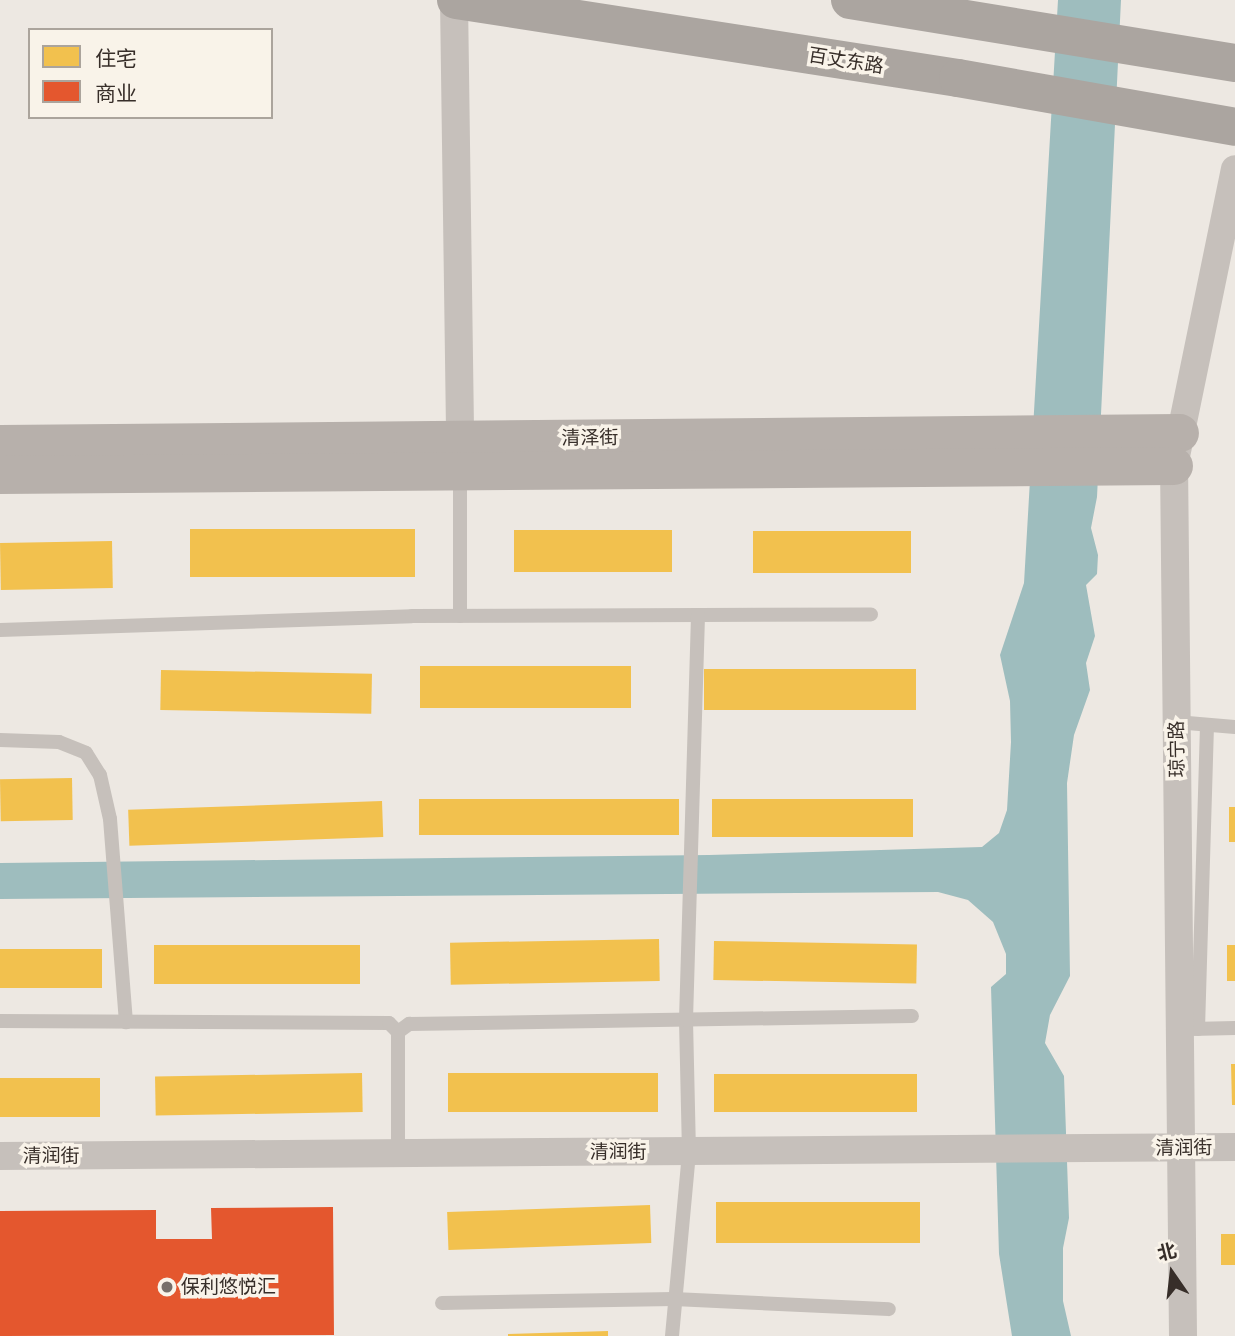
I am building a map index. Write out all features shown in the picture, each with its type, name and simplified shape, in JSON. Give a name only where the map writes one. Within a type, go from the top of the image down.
[{"type":"main road","name":"百丈东路","points":[[455,0],[958,78],[1235,127]]},
{"type":"main road","points":[[850,0],[955,8],[1235,63]]},
{"type":"street","points":[[455,0],[460,455]]},
{"type":"street","name":"琼宁路","points":[[1183,1336],[1181,1148],[1189,1029],[1176,722],[1177,449],[1235,169]]},
{"type":"street","name":"清泽街","points":[[0,444],[460,455],[1177,449]]},
{"type":"street","name":"清泽街","points":[[0,475],[460,455]]},
{"type":"street","name":"清润街","points":[[0,1156],[1235,1147]]},
{"type":"lane","points":[[460,455],[460,616]]},
{"type":"lane","points":[[0,630],[460,616],[871,614]]},
{"type":"lane","points":[[672,1336],[688,1152],[686,1020],[698,615]]},
{"type":"lane","points":[[1176,722],[1235,727]]},
{"type":"lane","points":[[1207,725],[1189,1029],[1235,1028]]},
{"type":"lane","points":[[0,740],[59,742],[86,753],[100,775],[110,819],[126,1022]]},
{"type":"lane","points":[[398,1032],[409,1024],[912,1016]]},
{"type":"lane","points":[[0,1021],[389,1023],[398,1032],[398,1154]]},
{"type":"lane","points":[[442,1303],[674,1299],[889,1310]]},
{"type":"water","points":[[1058,0],[1121,0],[1097,497],[1091,528],[1098,555],[1097,574],[1086,585],[1095,636],[1086,663],[1090,690],[1074,735],[1067,783],[1070,976],[1050,1015],[1045,1043],[1064,1076],[1069,1218],[1063,1248],[1063,1301],[1071,1336],[1012,1336],[999,1254],[991,987],[1006,974],[1006,954],[993,922],[968,900],[938,892],[0,899],[0,863],[709,855],[982,847],[999,833],[1007,810],[1011,742],[1010,701],[1000,655],[1024,583]]},
{"type":"building: 住宅","points":[[190,529],[415,529],[415,577],[190,577]]},
{"type":"building: 住宅","points":[[514,530],[672,530],[672,572],[514,572]]},
{"type":"building: 住宅","points":[[753,531],[911,531],[911,573],[753,573]]},
{"type":"building: 住宅","points":[[112,541],[113,588],[1,590],[0,543]]},
{"type":"building: 住宅","points":[[420,666],[631,666],[631,708],[420,708]]},
{"type":"building: 住宅","points":[[704,669],[916,669],[916,710],[704,710]]},
{"type":"building: 住宅","points":[[161,670],[372,674],[371,714],[160,710]]},
{"type":"building: 住宅","points":[[72,778],[73,820],[1,821],[0,779]]},
{"type":"building: 住宅","points":[[419,799],[679,799],[679,835],[419,835]]},
{"type":"building: 住宅","points":[[712,799],[913,799],[913,837],[712,837]]},
{"type":"building: 住宅","points":[[382,801],[383,837],[129,846],[128,810]]},
{"type":"building: 住宅","points":[[1229,807],[1235,807],[1235,842],[1229,842]]},
{"type":"building: 住宅","points":[[659,939],[660,981],[451,985],[450,943]]},
{"type":"building: 住宅","points":[[714,941],[917,945],[916,984],[713,980]]},
{"type":"building: 住宅","points":[[154,945],[360,945],[360,984],[154,984]]},
{"type":"building: 住宅","points":[[1227,945],[1235,945],[1235,981],[1227,981]]},
{"type":"building: 住宅","points":[[0,949],[102,949],[102,988],[0,988]]},
{"type":"building: 住宅","points":[[1231,1064],[1235,1064],[1235,1105],[1232,1105]]},
{"type":"building: 住宅","points":[[362,1073],[363,1112],[156,1116],[155,1077]]},
{"type":"building: 住宅","points":[[448,1073],[658,1073],[658,1112],[448,1112]]},
{"type":"building: 住宅","points":[[714,1074],[917,1074],[917,1112],[714,1112]]},
{"type":"building: 住宅","points":[[0,1078],[100,1078],[100,1117],[0,1117]]},
{"type":"building: 住宅","points":[[716,1202],[920,1202],[920,1243],[716,1243]]},
{"type":"building: 住宅","points":[[650,1205],[651,1243],[448,1250],[447,1212]]},
{"type":"building: 住宅","points":[[1221,1234],[1235,1234],[1235,1265],[1221,1265]]},
{"type":"building: 住宅","points":[[608,1331],[608,1336],[508,1336],[508,1334]]},
{"type":"building: 商业","name":"保利悠悦汇","points":[[333,1207],[334,1335],[0,1336],[0,1211],[156,1210],[156,1239],[212,1239],[211,1208]]},
{"type":"place","name":"保利悠悦汇","points":[[167,1287]]}]
